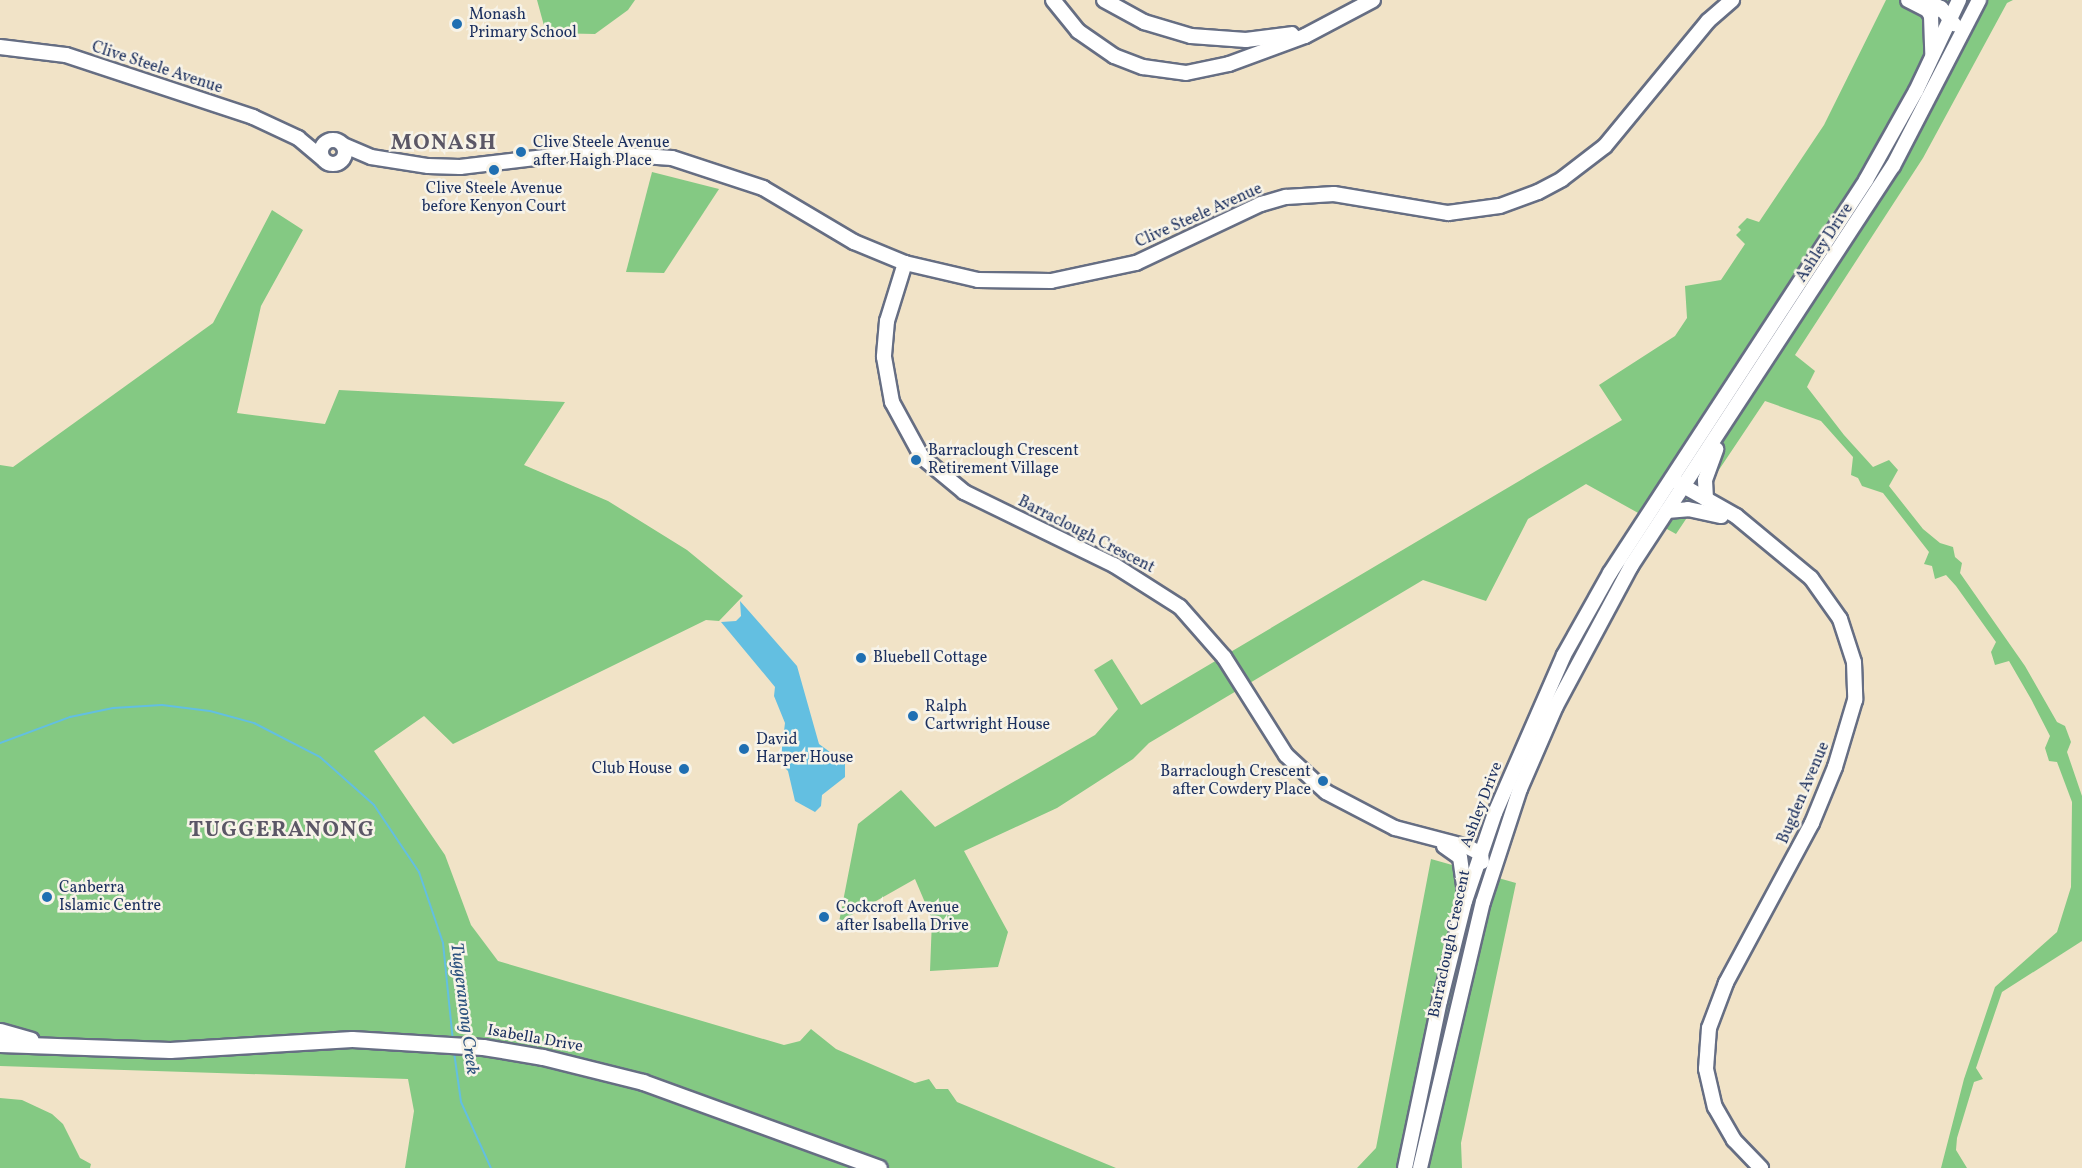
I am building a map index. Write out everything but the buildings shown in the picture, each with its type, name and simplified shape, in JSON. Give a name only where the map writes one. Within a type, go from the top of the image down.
[{"type":"main road","name":"Isabella Drive","points":[[0,1031],[60,1047]]},
{"type":"main road","name":"Isabella Drive","points":[[0,1044],[170,1050],[314,1040],[422,1041],[483,1047],[550,1058],[644,1082],[879,1168]]},
{"type":"street","points":[[1053,0],[1095,45],[1143,67],[1186,73],[1239,60],[1320,28],[1373,0]]},
{"type":"street","points":[[1104,0],[1163,29],[1235,41],[1320,28]]},
{"type":"street","name":"Clive Steele Avenue","points":[[341,160],[370,157],[449,166],[585,152],[672,158],[763,188],[854,242],[905,263],[978,280],[1051,281],[1136,263],[1260,204],[1286,197],[1334,194],[1448,213],[1513,202],[1562,179],[1600,151],[1708,21],[1732,0]]},
{"type":"street","points":[[1908,0],[1926,5],[1951,17],[1961,15],[1972,0]]},
{"type":"street","name":"Ashley Drive","points":[[1405,1168],[1440,1001],[1466,901],[1495,813],[1572,639],[1669,482],[1860,190],[1932,59],[1959,0]]},
{"type":"street","name":"Ashley Drive","points":[[1420,1168],[1449,1041],[1501,844],[1556,706],[1607,608],[1667,511],[1765,364],[1916,126],[1979,0]]},
{"type":"street","points":[[1926,5],[1931,16],[1932,59]]},
{"type":"street","points":[[1916,126],[1955,26],[1951,17]]},
{"type":"street","points":[[1235,41],[1239,60]]},
{"type":"street","name":"Clive Steele Avenue","points":[[0,47],[66,55],[253,117],[298,138],[322,158]]},
{"type":"street","name":"Clive Steele Avenue","points":[[298,138],[326,142]]},
{"type":"street","points":[[336,140],[343,145],[341,160],[331,164],[322,158],[326,142],[336,140]]},
{"type":"street","name":"Clive Steele Avenue","points":[[343,145],[370,157]]},
{"type":"street","name":"Barraclough Crescent","points":[[905,263],[887,321],[884,357],[892,402],[922,457],[964,492],[1114,566],[1170,599],[1219,651],[1286,755],[1326,792],[1368,817],[1481,854],[1489,851],[1494,842],[1534,741],[1556,706]]},
{"type":"street","points":[[1706,499],[1709,464],[1739,413],[1742,399]]},
{"type":"street","name":"Bugden Avenue","points":[[1669,482],[1706,499],[1789,557],[1832,605],[1850,644],[1856,691],[1850,725],[1824,795],[1726,983],[1708,1028],[1706,1069],[1715,1107],[1734,1140],[1761,1168]]},
{"type":"street","points":[[1682,489],[1721,516],[1757,534]]},
{"type":"street","points":[[1667,511],[1688,509],[1721,516]]},
{"type":"street","points":[[1434,839],[1473,838],[1484,833],[1495,813]]},
{"type":"street","points":[[1434,839],[1460,857],[1466,901]]},
{"type":"street","name":"Barraclough Crescent","points":[[1449,1041],[1449,1012],[1482,879],[1481,854]]},
{"type":"green space","points":[[537,0],[635,0],[628,10],[595,34],[546,33]]},
{"type":"green space","points":[[1886,0],[2013,0],[2007,3],[1923,158],[1795,355],[1815,371],[1807,387],[1844,435],[1873,467],[1889,460],[1898,470],[1889,486],[1923,529],[1940,543],[1953,547],[1955,557],[1962,563],[1960,573],[2025,666],[2057,722],[2065,726],[2071,742],[2067,752],[2082,796],[2082,941],[2002,992],[1976,1068],[1983,1079],[1974,1082],[1957,1138],[1956,1150],[1967,1168],[1941,1168],[1964,1079],[1995,987],[2057,932],[2071,887],[2072,802],[2057,762],[2049,761],[2045,748],[2050,736],[2031,699],[2009,661],[1995,665],[1991,652],[1996,642],[1956,586],[1946,575],[1935,579],[1932,566],[1924,564],[1929,552],[1883,493],[1862,486],[1858,478],[1851,475],[1853,457],[1821,421],[1765,401],[1676,534],[1586,484],[1528,519],[1486,601],[1423,580],[1149,743],[1133,759],[1057,808],[964,851],[1008,932],[998,967],[930,971],[932,919],[915,879],[839,922],[858,824],[901,790],[935,827],[1095,735],[1118,709],[1094,670],[1112,659],[1141,705],[1622,420],[1599,385],[1675,336],[1687,318],[1685,286],[1721,280],[1745,244],[1736,235],[1741,230],[1738,227],[1747,218],[1759,222],[1824,125]]},
{"type":"green space","points":[[652,172],[719,189],[664,273],[626,272]]},
{"type":"green space","points":[[272,210],[303,230],[261,306],[237,413],[325,424],[339,390],[565,402],[524,465],[608,501],[687,550],[743,596],[719,621],[706,620],[453,744],[424,716],[374,751],[445,855],[471,925],[498,961],[784,1045],[800,1041],[811,1029],[836,1049],[915,1083],[929,1079],[936,1089],[948,1089],[957,1102],[1116,1168],[405,1168],[414,1111],[408,1079],[0,1066],[0,465],[13,467],[213,323]]},
{"type":"green space","points":[[1431,859],[1516,883],[1461,1143],[1462,1168],[1357,1168],[1376,1148]]},
{"type":"green space","points":[[0,1098],[22,1100],[52,1114],[63,1124],[80,1158],[91,1164],[90,1168],[0,1168]]},
{"type":"water","points":[[740,601],[797,666],[819,744],[845,763],[845,777],[822,795],[821,806],[815,812],[795,801],[788,771],[780,763],[785,723],[774,696],[775,687],[721,622],[736,621],[741,616]]},
{"type":"waterway","name":"Tuggeranong Creek","points":[[0,743],[70,717],[113,708],[162,705],[210,711],[254,723],[320,757],[374,805],[419,872],[443,943],[453,1041]]},
{"type":"waterway","name":"Tuggeranong Creek","points":[[454,1052],[461,1102],[491,1168]]},
{"type":"place","name":"Monash Primary School","points":[[457,24]]},
{"type":"place","name":"Clive Steele Avenue after Haigh Place","points":[[521,152]]},
{"type":"place","name":"Clive Steele Avenue before Kenyon Court","points":[[494,170]]},
{"type":"place","name":"Barraclough Crescent Retirement Village","points":[[916,460]]},
{"type":"place","name":"Bluebell Cottage","points":[[861,658]]},
{"type":"place","name":"Ralph Cartwright House","points":[[913,716]]},
{"type":"place","name":"David Harper House","points":[[744,749]]},
{"type":"place","name":"Club House","points":[[684,769]]},
{"type":"place","name":"Barraclough Crescent after Cowdery Place","points":[[1323,781]]},
{"type":"place","name":"Canberra Islamic Centre","points":[[47,897]]},
{"type":"place","name":"Cockcroft Avenue after Isabella Drive","points":[[824,917]]},
{"type":"district","name":"MONASH","points":[[444,144]]},
{"type":"district","name":"TUGGERANONG","points":[[282,831]]}]
